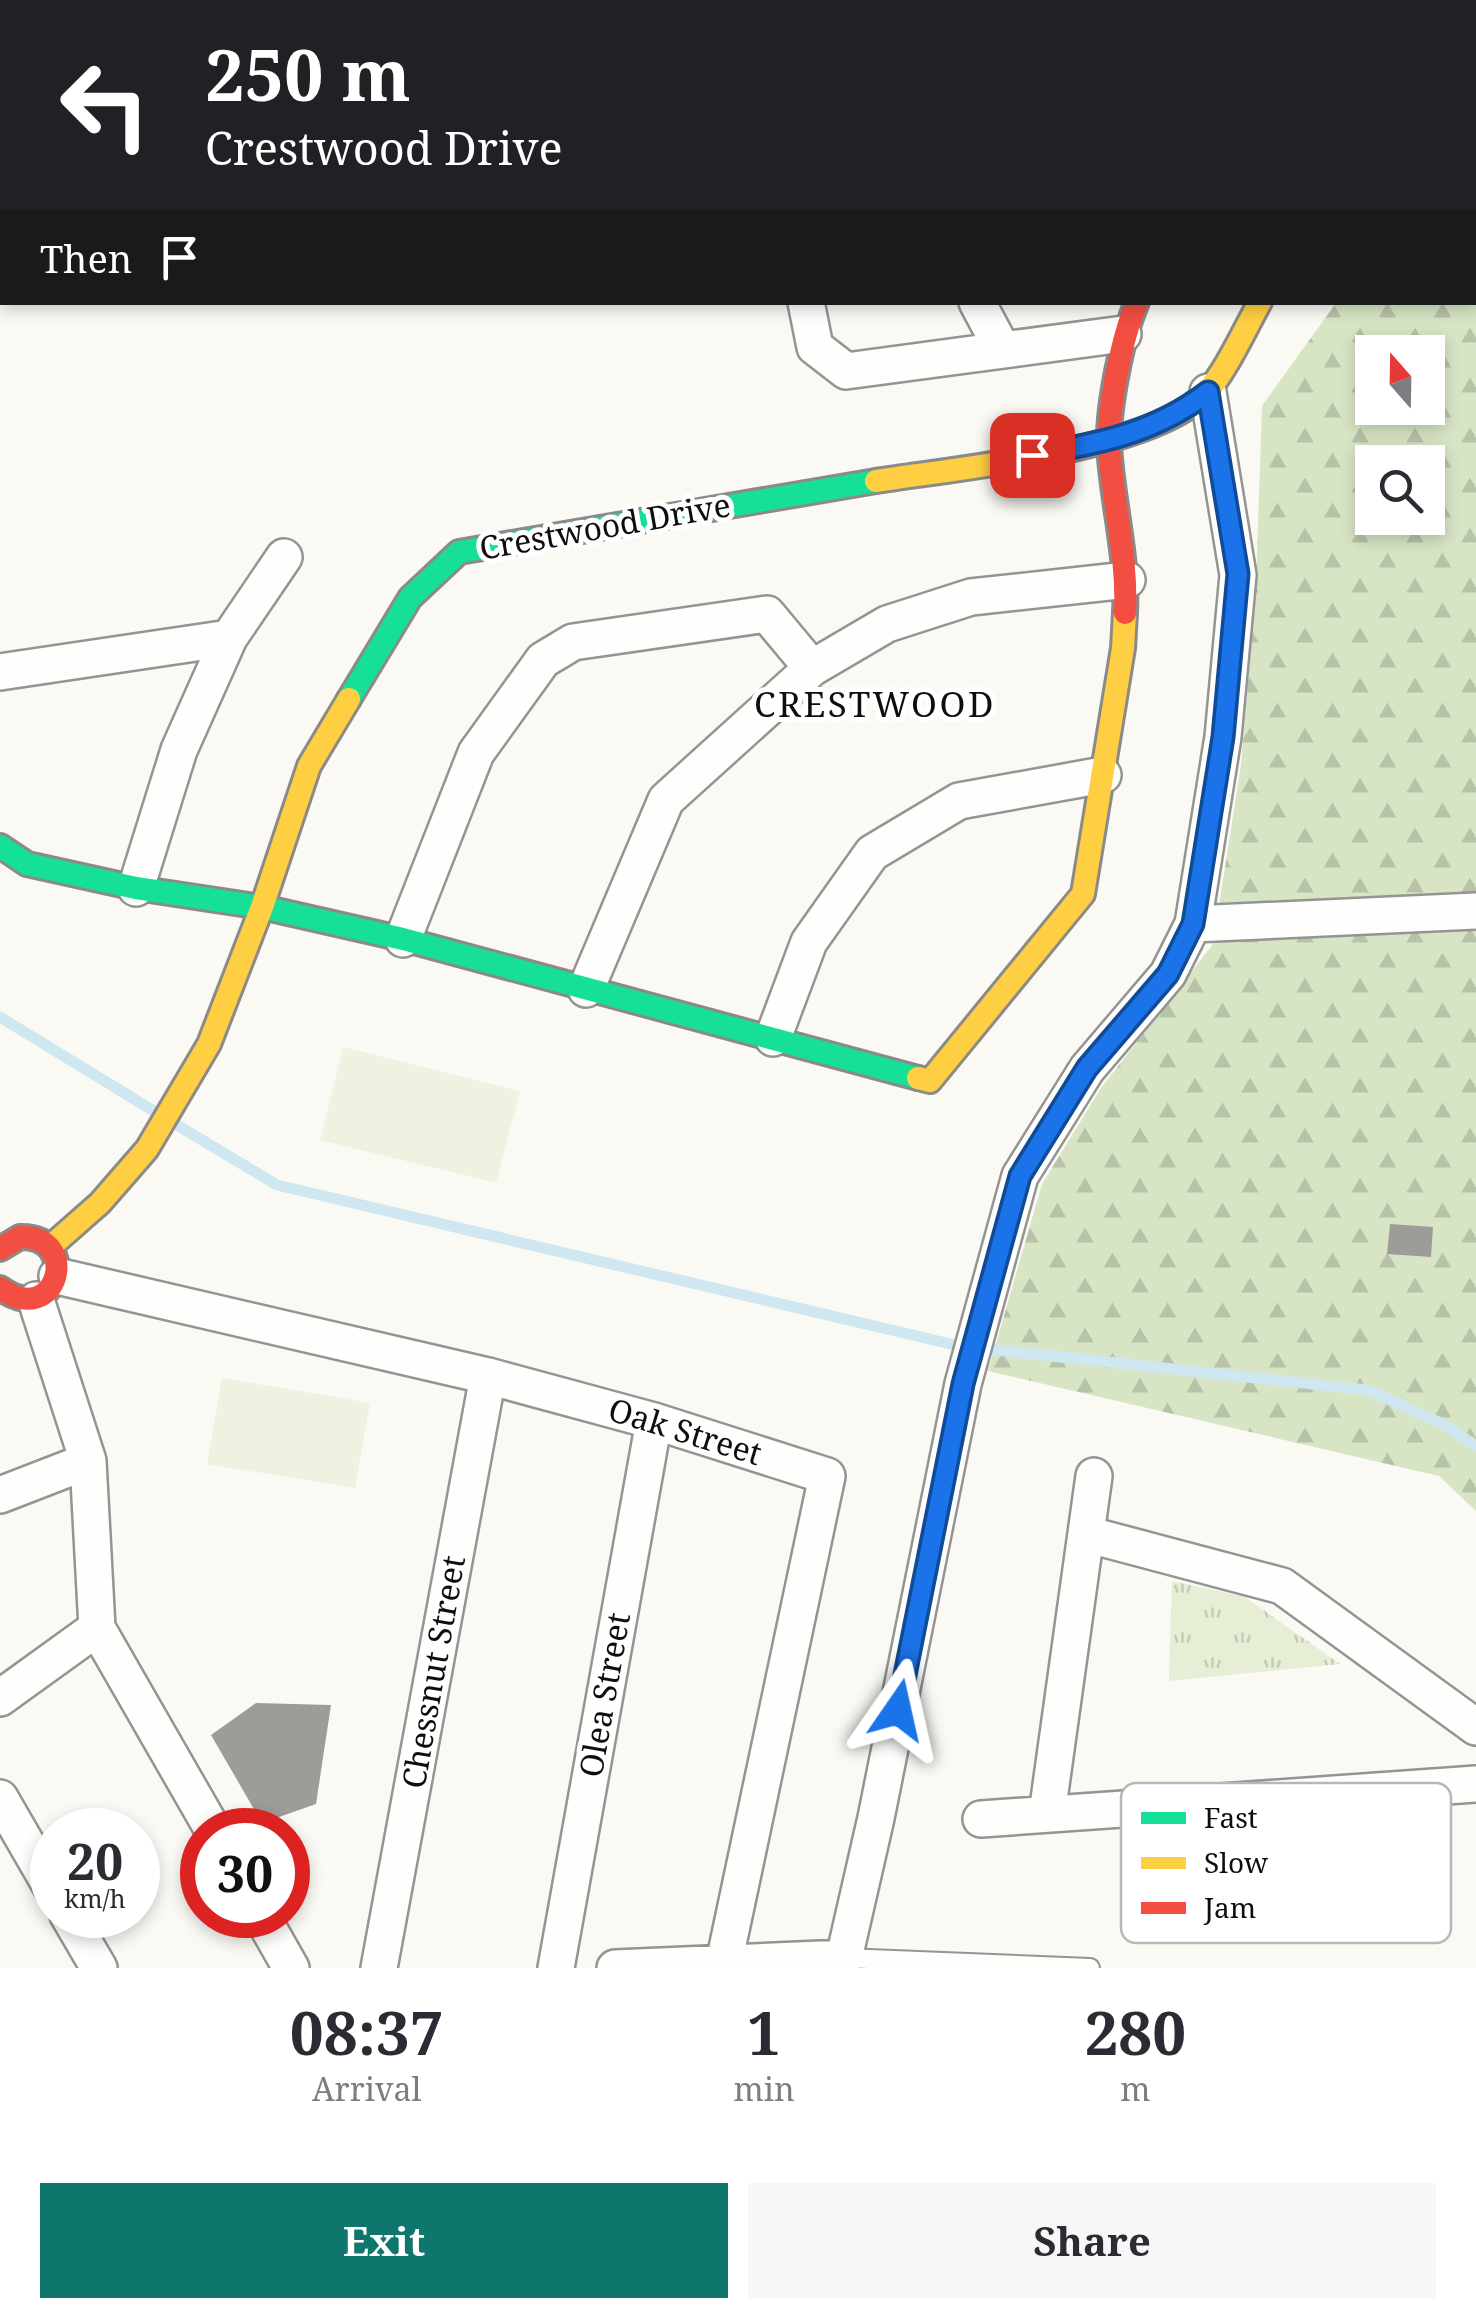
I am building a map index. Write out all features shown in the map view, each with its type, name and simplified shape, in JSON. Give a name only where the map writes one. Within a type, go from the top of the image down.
[{"type":"street","points":[[0,846],[28,864],[136,888],[262,907],[403,939],[930,1081],[1083,894],[1123,648],[1126,580],[1109,442],[1130,318],[1002,349],[846,371],[815,348],[807,305]]},
{"type":"street","points":[[979,305],[1002,349]]},
{"type":"street","name":"Crestwood Drive","points":[[48,1274],[100,1203],[147,1150],[209,1044],[262,907],[309,766],[410,598],[459,552],[1109,442],[1187,408],[1208,392],[1258,305]]},
{"type":"street","points":[[615,1968],[840,1963],[880,1800],[963,1384],[1020,1176],[1087,1068],[1168,974],[1193,924],[1223,737],[1238,574],[1208,392]]},
{"type":"street","points":[[136,888],[179,750],[229,638],[284,557]]},
{"type":"street","points":[[586,989],[666,800],[812,668],[887,624],[971,597],[1126,580]]},
{"type":"street","points":[[403,939],[476,753],[543,660],[573,642],[767,614],[812,668]]},
{"type":"street","points":[[0,672],[229,638]]},
{"type":"street","points":[[773,1038],[808,942],[872,853],[959,801],[1102,775]]},
{"type":"street","points":[[1193,924],[1476,911]]},
{"type":"street","points":[[0,1249],[18,1236],[36,1238],[48,1274],[88,1461],[98,1628],[200,1808]]},
{"type":"street","points":[[0,1288],[18,1300],[48,1274]]},
{"type":"street","name":"Oak Street","points":[[48,1274],[488,1376],[827,1476],[724,1963]]},
{"type":"street","name":"Chessnut Street","points":[[380,1968],[488,1376]]},
{"type":"street","name":"Olea Street","points":[[556,1968],[654,1422]]},
{"type":"street","points":[[0,1496],[88,1461]]},
{"type":"street","points":[[1047,1814],[1094,1476]]},
{"type":"street","points":[[1086,1534],[1282,1586],[1476,1727]]},
{"type":"street","points":[[0,1698],[98,1628]]},
{"type":"street","points":[[1451,1786],[1476,1784]]},
{"type":"street","points":[[0,1798],[30,1850]]},
{"type":"street","points":[[981,1819],[1121,1809]]},
{"type":"street","points":[[81,1938],[99,1968]]},
{"type":"street","points":[[274,1938],[292,1968]]},
{"type":"lane","points":[[840,1963],[1090,1968]]},
{"type":"green space","points":[[1335,305],[1476,305],[1476,1511],[1439,1476],[988,1371],[1042,1184],[1101,1088],[1213,944],[1241,765],[1256,587],[1262,406]]},
{"type":"green space","points":[[343,1047],[520,1091],[496,1183],[320,1140]]},
{"type":"green space","points":[[222,1378],[370,1403],[355,1488],[207,1464]]},
{"type":"green space","points":[[1172,1581],[1245,1597],[1340,1664],[1169,1681]]},
{"type":"building","points":[[1390,1224],[1433,1227],[1431,1257],[1387,1254]]},
{"type":"building","points":[[256,1703],[331,1705],[316,1804],[305,1808],[253,1808],[211,1735]]},
{"type":"waterway","points":[[0,1017],[157,1113]]},
{"type":"waterway","points":[[177,1125],[277,1185],[959,1346],[1368,1390],[1445,1425],[1476,1446]]},
{"type":"traffic: fast","points":[[349,699],[410,598],[459,552],[876,481]]},
{"type":"traffic: fast","points":[[0,846],[27,864],[136,888],[262,907],[403,939],[918,1078]]},
{"type":"traffic: slow","points":[[876,481],[1050,454],[1142,430],[1178,414],[1212,386],[1258,305]]},
{"type":"traffic: slow","points":[[918,1078],[930,1081],[1083,894],[1123,648],[1125,613]]},
{"type":"traffic: slow","points":[[50,1247],[100,1203],[147,1149],[209,1044],[262,907],[309,766],[349,699]]},
{"type":"traffic: jam","points":[[1125,613],[1109,429],[1117,372],[1136,305]]},
{"type":"traffic: jam","points":[[0,1249],[20,1237],[39,1240],[51,1250],[56,1263],[55,1278],[48,1290],[36,1297],[20,1298],[0,1288]]},
{"type":"district","name":"CRESTWOOD","points":[[875,705]]},
{"type":"route","points":[[898,1710],[963,1384],[1020,1176],[1087,1068],[1168,974],[1193,924],[1223,737],[1238,574],[1208,392],[1187,408],[1109,442],[1032,455]]}]
